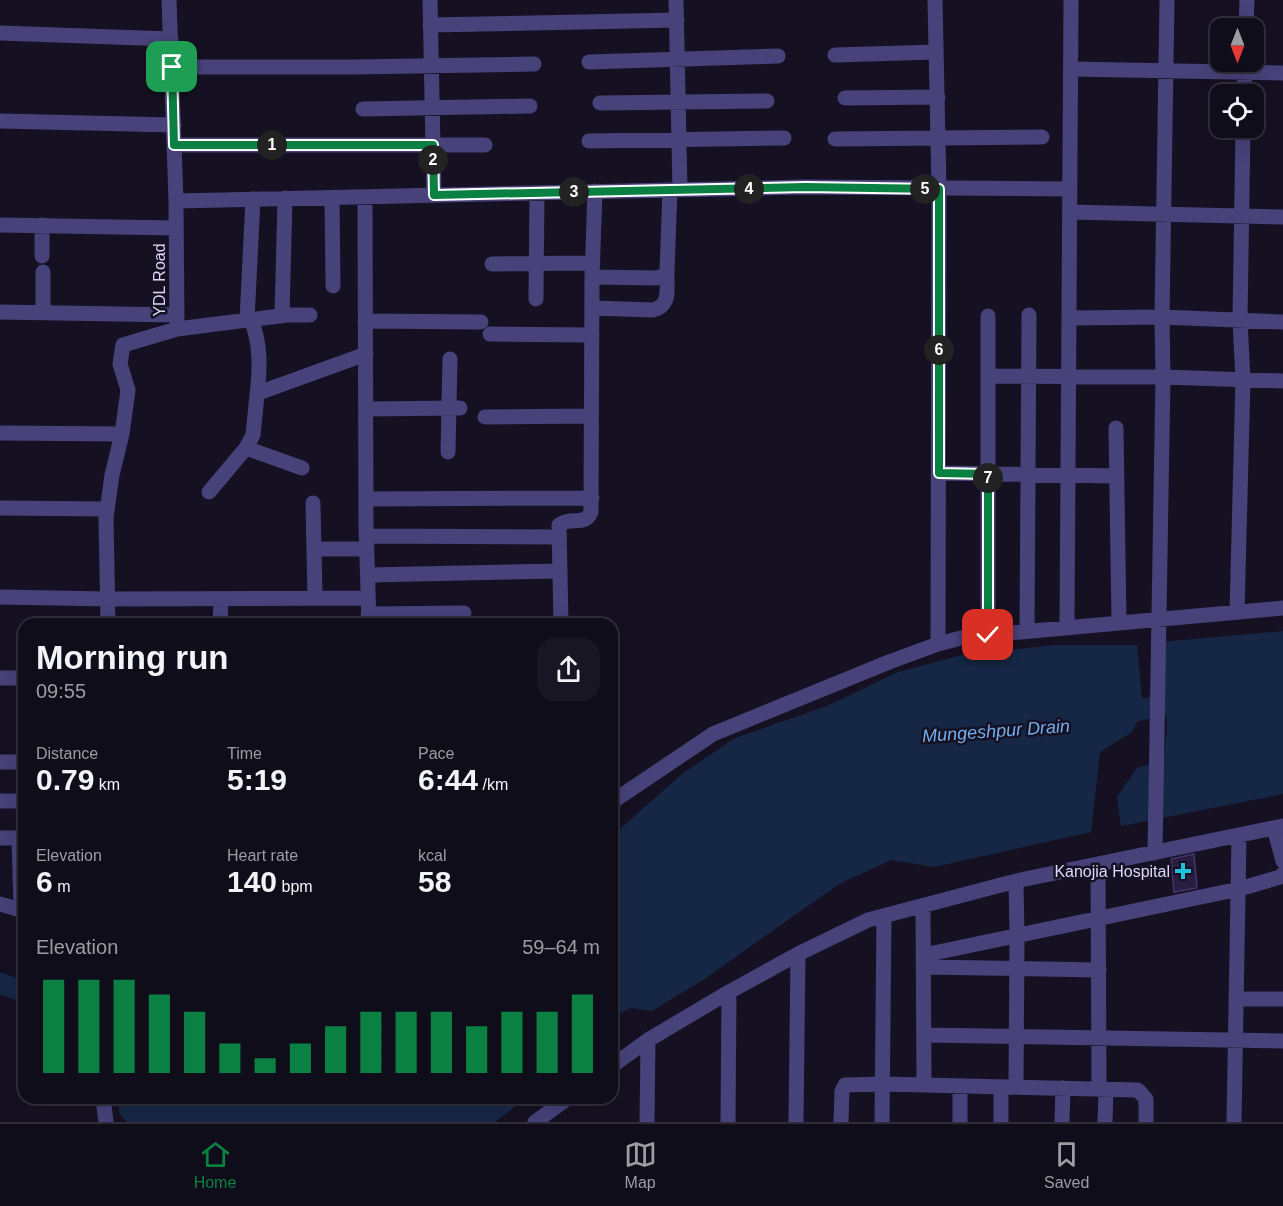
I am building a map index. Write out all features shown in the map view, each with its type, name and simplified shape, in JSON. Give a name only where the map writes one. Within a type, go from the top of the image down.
[{"type":"street","name":"YDL Road","points":[[108,618],[107,509],[128,390],[120,364],[123,345],[177,322],[176,201],[169,0]]},
{"type":"street","points":[[430,0],[434,195]]},
{"type":"street","points":[[592,308],[653,310],[662,308],[666,302],[679,141],[676,0]]},
{"type":"street","points":[[935,0],[939,189],[938,644]]},
{"type":"street","points":[[1067,627],[1071,0]]},
{"type":"street","points":[[1155,853],[1167,0]]},
{"type":"street","points":[[1246,18],[1247,0]]},
{"type":"street","points":[[430,25],[677,20]]},
{"type":"street","points":[[0,33],[171,39]]},
{"type":"street","points":[[835,55],[936,52]]},
{"type":"street","points":[[589,62],[778,56]]},
{"type":"street","points":[[172,67],[534,64]]},
{"type":"street","points":[[1071,69],[1166,71],[1210,69]]},
{"type":"street","points":[[1264,70],[1283,73]]},
{"type":"street","points":[[845,98],[938,98]]},
{"type":"street","points":[[600,103],[767,101]]},
{"type":"street","points":[[363,109],[530,106]]},
{"type":"street","points":[[0,121],[174,125]]},
{"type":"street","points":[[835,139],[1042,137]]},
{"type":"street","points":[[589,141],[784,138]]},
{"type":"street","points":[[1237,612],[1243,380],[1240,320],[1243,138]]},
{"type":"street","points":[[174,145],[485,145]]},
{"type":"street","points":[[176,201],[817,187],[1070,189]]},
{"type":"street","points":[[561,618],[559,525],[561,522],[583,521],[589,518],[591,512],[592,270],[595,191]]},
{"type":"street","points":[[536,299],[537,193]]},
{"type":"street","points":[[365,197],[368,618]]},
{"type":"street","points":[[282,316],[285,198]]},
{"type":"street","points":[[332,198],[333,286]]},
{"type":"street","points":[[209,492],[246,448],[253,435],[260,362],[257,335],[249,320],[253,199]]},
{"type":"street","points":[[1070,212],[1283,217]]},
{"type":"street","points":[[0,225],[176,228]]},
{"type":"street","points":[[42,225],[42,256]]},
{"type":"street","points":[[492,264],[536,263],[656,278],[662,278],[667,271]]},
{"type":"street","points":[[42,272],[43,312]]},
{"type":"street","points":[[0,312],[43,312],[177,322],[310,315]]},
{"type":"street","points":[[1027,631],[1029,315]]},
{"type":"street","points":[[988,316],[988,635]]},
{"type":"street","points":[[1070,318],[1162,317],[1283,322]]},
{"type":"street","points":[[365,321],[481,322]]},
{"type":"street","points":[[490,334],[592,335]]},
{"type":"street","points":[[257,395],[293,379],[366,354]]},
{"type":"street","points":[[447,452],[454,408],[450,359]]},
{"type":"street","points":[[988,376],[1163,377],[1283,381]]},
{"type":"street","points":[[366,409],[454,408]]},
{"type":"street","points":[[485,417],[591,416]]},
{"type":"street","points":[[1116,428],[1119,622]]},
{"type":"street","points":[[0,433],[122,434]]},
{"type":"street","points":[[246,448],[302,468]]},
{"type":"street","points":[[939,473],[1117,476]]},
{"type":"street","points":[[366,499],[592,498]]},
{"type":"street","points":[[314,503],[315,598]]},
{"type":"street","points":[[0,508],[107,509]]},
{"type":"street","points":[[314,549],[367,543],[558,537]]},
{"type":"street","points":[[368,575],[559,572]]},
{"type":"street","points":[[0,597],[368,598]]},
{"type":"street","points":[[220,618],[221,599]]},
{"type":"street","points":[[618,798],[713,734],[938,644],[966,637],[1119,622],[1158,625],[1237,612],[1283,608]]},
{"type":"street","points":[[384,618],[464,613]]},
{"type":"street","points":[[0,678],[18,678]]},
{"type":"street","points":[[0,762],[18,762]]},
{"type":"street","points":[[0,801],[18,801]]},
{"type":"street","points":[[618,1062],[648,1040],[729,992],[798,954],[868,920],[1016,881],[1279,827],[1283,861]]},
{"type":"street","points":[[1234,1122],[1239,836]]},
{"type":"street","points":[[0,838],[18,838]]},
{"type":"street","points":[[1098,864],[1100,1037],[1105,1122]]},
{"type":"street","points":[[924,961],[1017,936],[1239,889],[1280,877],[1283,874]]},
{"type":"street","points":[[1001,1122],[1017,1036],[1016,881]]},
{"type":"street","points":[[0,904],[18,910]]},
{"type":"street","points":[[923,906],[924,1085]]},
{"type":"street","points":[[882,1122],[884,916]]},
{"type":"street","points":[[796,1122],[798,954]]},
{"type":"street","points":[[924,961],[1017,968],[1099,970]]},
{"type":"street","points":[[728,1122],[729,992]]},
{"type":"street","points":[[1236,999],[1283,999]]},
{"type":"street","points":[[924,1035],[1283,1041]]},
{"type":"street","points":[[647,1122],[648,1040]]},
{"type":"street","points":[[841,1122],[842,1091],[845,1085],[883,1084],[1138,1090],[1146,1099],[1146,1122]]},
{"type":"street","points":[[960,1086],[960,1122]]},
{"type":"street","points":[[1062,1122],[1063,1088]]},
{"type":"street","points":[[104,1104],[106,1122]]},
{"type":"street","points":[[535,1122],[560,1104]]},
{"type":"water","points":[[1283,631],[1283,794],[1121,826],[1117,797],[1137,768],[1164,760],[1167,726],[1161,642]]},
{"type":"water","points":[[1054,645],[1137,645],[1143,710],[1132,732],[1100,752],[1091,832],[934,867],[891,860],[839,884],[703,980],[652,1011],[631,1008],[618,1014],[618,831],[682,774],[735,738],[827,706],[898,672],[962,655]]},
{"type":"water","points":[[119,1104],[518,1104],[495,1122],[127,1122],[119,1113]]},
{"type":"building","points":[[1194,854],[1197,888],[1174,892],[1171,859]]},
{"type":"waterway","name":"Mungeshpur Drain","points":[[1115,716],[1178,701]]},
{"type":"waterway","name":"Mungeshpur Drain","points":[[0,983],[18,990]]},
{"type":"place","name":"Kanojia Hospital","points":[[1183,871]]},
{"type":"route","points":[[172,67],[174,145],[433,145],[434,195],[805,187],[939,189],[939,473],[988,474],[988,635]]}]
